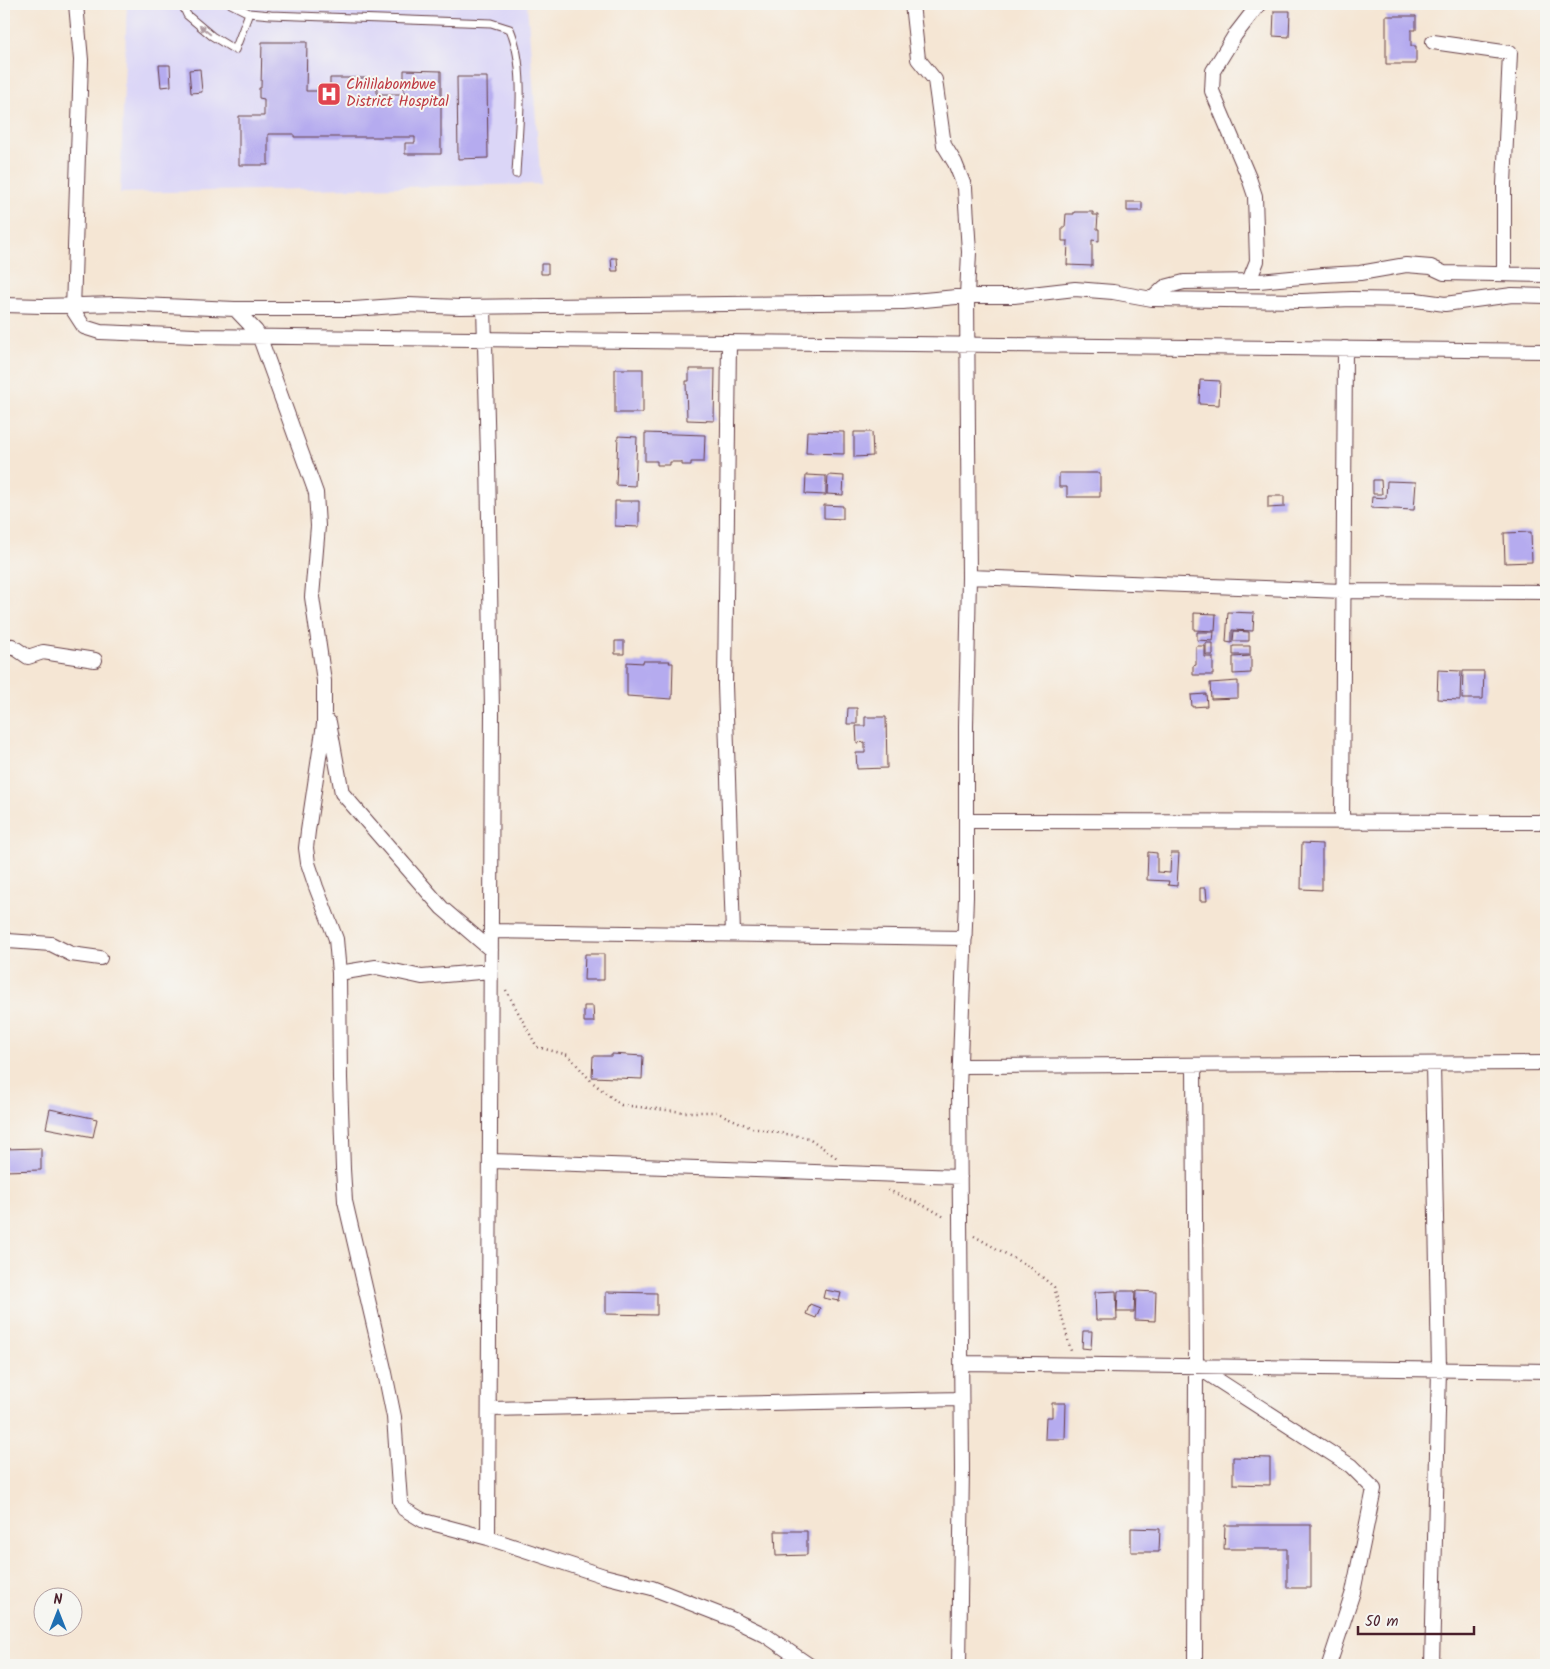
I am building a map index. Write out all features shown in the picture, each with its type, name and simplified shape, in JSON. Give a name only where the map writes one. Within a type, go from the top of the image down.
[{"type":"street","points":[[76,4],[81,60],[73,310],[84,327],[100,332],[484,339],[1546,351]]},
{"type":"street","points":[[912,4],[918,59],[935,80],[944,145],[965,188],[969,252],[967,296],[969,578],[965,938],[960,1066],[961,1399],[959,1665]]},
{"type":"street","points":[[1249,281],[1256,261],[1255,196],[1212,91],[1213,71],[1235,35],[1259,4]]},
{"type":"street","points":[[1433,42],[1510,53],[1504,184],[1504,274]]},
{"type":"street","points":[[1152,299],[1165,287],[1184,282],[1249,281],[1360,273],[1406,265],[1431,267],[1444,273],[1546,275]]},
{"type":"street","points":[[4,305],[117,304],[235,309],[354,309],[408,305],[484,307],[903,302],[967,296],[1014,296],[1075,288],[1152,299],[1416,300],[1445,304],[1512,295],[1546,296]]},
{"type":"street","points":[[484,307],[492,711],[488,1538]]},
{"type":"street","points":[[235,309],[259,336],[316,493],[318,526],[312,597],[324,681],[324,724],[306,848],[308,863],[336,939],[339,973],[340,1088],[345,1201],[394,1417],[400,1501],[404,1509],[424,1520],[488,1538],[604,1576],[652,1588],[734,1620],[765,1635],[809,1665]]},
{"type":"street","points":[[729,342],[725,684],[733,934]]},
{"type":"street","points":[[1342,822],[1345,348]]},
{"type":"street","points":[[969,578],[1343,591],[1546,592]]},
{"type":"street","points":[[4,651],[12,646],[28,657],[43,652],[95,660]]},
{"type":"street","points":[[324,697],[342,793],[442,908],[491,950]]},
{"type":"street","points":[[966,821],[1546,822]]},
{"type":"street","points":[[491,931],[965,938]]},
{"type":"street","points":[[5,940],[52,944],[71,954],[100,958]]},
{"type":"street","points":[[339,973],[376,967],[422,977],[491,971]]},
{"type":"street","points":[[960,1066],[1546,1063]]},
{"type":"street","points":[[1432,1665],[1439,1370],[1433,1064]]},
{"type":"street","points":[[1194,1065],[1195,1665]]},
{"type":"street","points":[[491,1160],[960,1177]]},
{"type":"street","points":[[961,1363],[1546,1371]]},
{"type":"street","points":[[1196,1366],[1351,1466],[1374,1489],[1353,1592],[1329,1665]]},
{"type":"street","points":[[489,1409],[961,1399]]},
{"type":"lane","points":[[182,4],[187,15],[212,36],[235,50],[248,13]]},
{"type":"lane","points":[[231,4],[248,13],[270,15],[491,23],[510,29],[514,40],[520,82],[516,174]]},
{"type":"path","points":[[504,987],[537,1047],[568,1055],[592,1082],[621,1105],[684,1112],[716,1112],[752,1128],[809,1138],[862,1174]]},
{"type":"path","points":[[886,1189],[930,1208],[960,1228],[1031,1268],[1054,1287],[1075,1365]]},
{"type":"shaded area","name":"Chililabombwe District Hospital","points":[[127,4],[527,4],[541,184],[120,193]]},
{"type":"building","points":[[995,4],[995,7],[958,5]]},
{"type":"building","points":[[1274,11],[1290,11],[1289,37],[1273,36]]},
{"type":"building","points":[[1386,16],[1416,16],[1416,30],[1411,30],[1411,46],[1416,46],[1416,64],[1386,64]]},
{"type":"building","points":[[262,42],[307,42],[306,91],[330,91],[330,78],[377,78],[377,94],[404,94],[404,70],[441,71],[441,154],[405,154],[405,143],[415,143],[415,137],[294,137],[294,134],[268,134],[268,165],[239,165],[239,116],[264,116],[264,99],[259,98]]},
{"type":"building","points":[[159,65],[170,65],[171,86],[161,87]]},
{"type":"building","points":[[200,69],[202,92],[191,93],[189,70]]},
{"type":"building","points":[[457,77],[487,77],[488,158],[458,159]]},
{"type":"building","points":[[1127,202],[1142,202],[1142,211],[1127,211]]},
{"type":"building","points":[[1074,212],[1093,212],[1093,215],[1098,215],[1097,229],[1099,229],[1099,241],[1092,240],[1092,266],[1067,265],[1068,241],[1062,241],[1062,227],[1065,227],[1066,214],[1074,214]]},
{"type":"building","points":[[611,258],[617,258],[618,271],[612,271]]},
{"type":"building","points":[[541,264],[548,264],[548,274],[541,274]]},
{"type":"building","points":[[615,369],[643,369],[643,413],[615,413]]},
{"type":"building","points":[[689,369],[715,369],[714,421],[687,420],[686,381],[689,381]]},
{"type":"building","points":[[1200,380],[1220,381],[1219,405],[1199,404]]},
{"type":"building","points":[[807,431],[844,432],[844,454],[806,453]]},
{"type":"building","points":[[854,432],[872,432],[873,456],[854,457]]},
{"type":"building","points":[[645,433],[705,435],[704,462],[691,462],[691,465],[682,465],[682,462],[670,462],[670,465],[657,465],[657,461],[645,461]]},
{"type":"building","points":[[618,436],[637,437],[635,486],[616,485]]},
{"type":"building","points":[[1059,473],[1100,473],[1100,497],[1067,497],[1067,487],[1059,487]]},
{"type":"building","points":[[806,475],[826,476],[826,495],[805,494]]},
{"type":"building","points":[[828,475],[844,476],[843,495],[827,494]]},
{"type":"building","points":[[1373,480],[1381,480],[1382,494],[1373,494]]},
{"type":"building","points":[[1387,481],[1416,482],[1414,510],[1371,508],[1372,497],[1386,498]]},
{"type":"building","points":[[1268,496],[1284,496],[1284,507],[1268,508]]},
{"type":"building","points":[[615,501],[639,501],[639,527],[615,526]]},
{"type":"building","points":[[824,505],[843,506],[843,519],[824,518]]},
{"type":"building","points":[[1531,532],[1532,562],[1505,563],[1504,533]]},
{"type":"building","points":[[1228,612],[1254,613],[1253,631],[1232,630],[1232,643],[1226,642]]},
{"type":"building","points":[[1194,613],[1216,614],[1215,631],[1194,630]]},
{"type":"building","points":[[1234,631],[1249,632],[1249,641],[1233,641]]},
{"type":"building","points":[[1197,632],[1214,632],[1213,641],[1197,640]]},
{"type":"building","points":[[615,641],[624,641],[624,654],[615,654]]},
{"type":"building","points":[[1206,643],[1213,643],[1213,655],[1206,655]]},
{"type":"building","points":[[1196,646],[1205,646],[1205,657],[1213,657],[1213,675],[1193,675],[1193,666],[1196,665]]},
{"type":"building","points":[[1233,646],[1250,646],[1250,655],[1233,655]]},
{"type":"building","points":[[1251,656],[1251,673],[1233,674],[1233,657]]},
{"type":"building","points":[[643,661],[670,661],[669,663],[673,663],[672,699],[627,696],[627,662],[643,663]]},
{"type":"building","points":[[1438,670],[1461,671],[1460,700],[1437,699]]},
{"type":"building","points":[[1463,671],[1484,671],[1483,699],[1462,699]]},
{"type":"building","points":[[1238,681],[1238,698],[1211,699],[1210,683]]},
{"type":"building","points":[[1206,694],[1207,706],[1192,707],[1191,695]]},
{"type":"building","points":[[848,708],[857,708],[857,724],[847,724]]},
{"type":"building","points":[[865,717],[886,717],[887,768],[857,769],[856,753],[865,753],[865,742],[857,743],[856,726],[865,726]]},
{"type":"building","points":[[1302,843],[1322,844],[1322,890],[1301,889]]},
{"type":"building","points":[[1148,852],[1157,853],[1157,872],[1170,873],[1171,853],[1179,853],[1177,886],[1168,885],[1169,881],[1147,880]]},
{"type":"building","points":[[1200,888],[1206,888],[1207,901],[1200,901]]},
{"type":"building","points":[[585,954],[604,954],[604,980],[584,980]]},
{"type":"building","points":[[584,1006],[593,1006],[594,1022],[584,1022]]},
{"type":"building","points":[[612,1054],[643,1056],[642,1079],[592,1077],[593,1056],[612,1056]]},
{"type":"building","points":[[50,1109],[97,1119],[93,1137],[46,1128]]},
{"type":"building","points":[[41,1148],[41,1170],[4,1171],[4,1149]]},
{"type":"building","points":[[825,1290],[841,1293],[839,1301],[823,1298]]},
{"type":"building","points":[[1116,1291],[1117,1320],[1096,1320],[1095,1292]]},
{"type":"building","points":[[1118,1291],[1135,1291],[1134,1312],[1117,1312]]},
{"type":"building","points":[[1136,1291],[1156,1292],[1155,1321],[1135,1320]]},
{"type":"building","points":[[606,1292],[657,1293],[657,1315],[606,1314]]},
{"type":"building","points":[[810,1304],[820,1308],[816,1318],[806,1314]]},
{"type":"building","points":[[1083,1331],[1092,1331],[1091,1349],[1082,1348]]},
{"type":"building","points":[[1052,1403],[1066,1403],[1065,1439],[1045,1439],[1046,1417],[1052,1417]]},
{"type":"building","points":[[1233,1457],[1270,1458],[1270,1485],[1233,1484]]},
{"type":"building","points":[[1225,1525],[1311,1525],[1311,1588],[1287,1588],[1287,1549],[1224,1549]]},
{"type":"building","points":[[1131,1528],[1160,1529],[1159,1552],[1131,1552]]},
{"type":"building","points":[[775,1531],[807,1531],[807,1555],[776,1556]]},
{"type":"place","name":"Chililabombwe District Hospital","points":[[329,94]]}]
